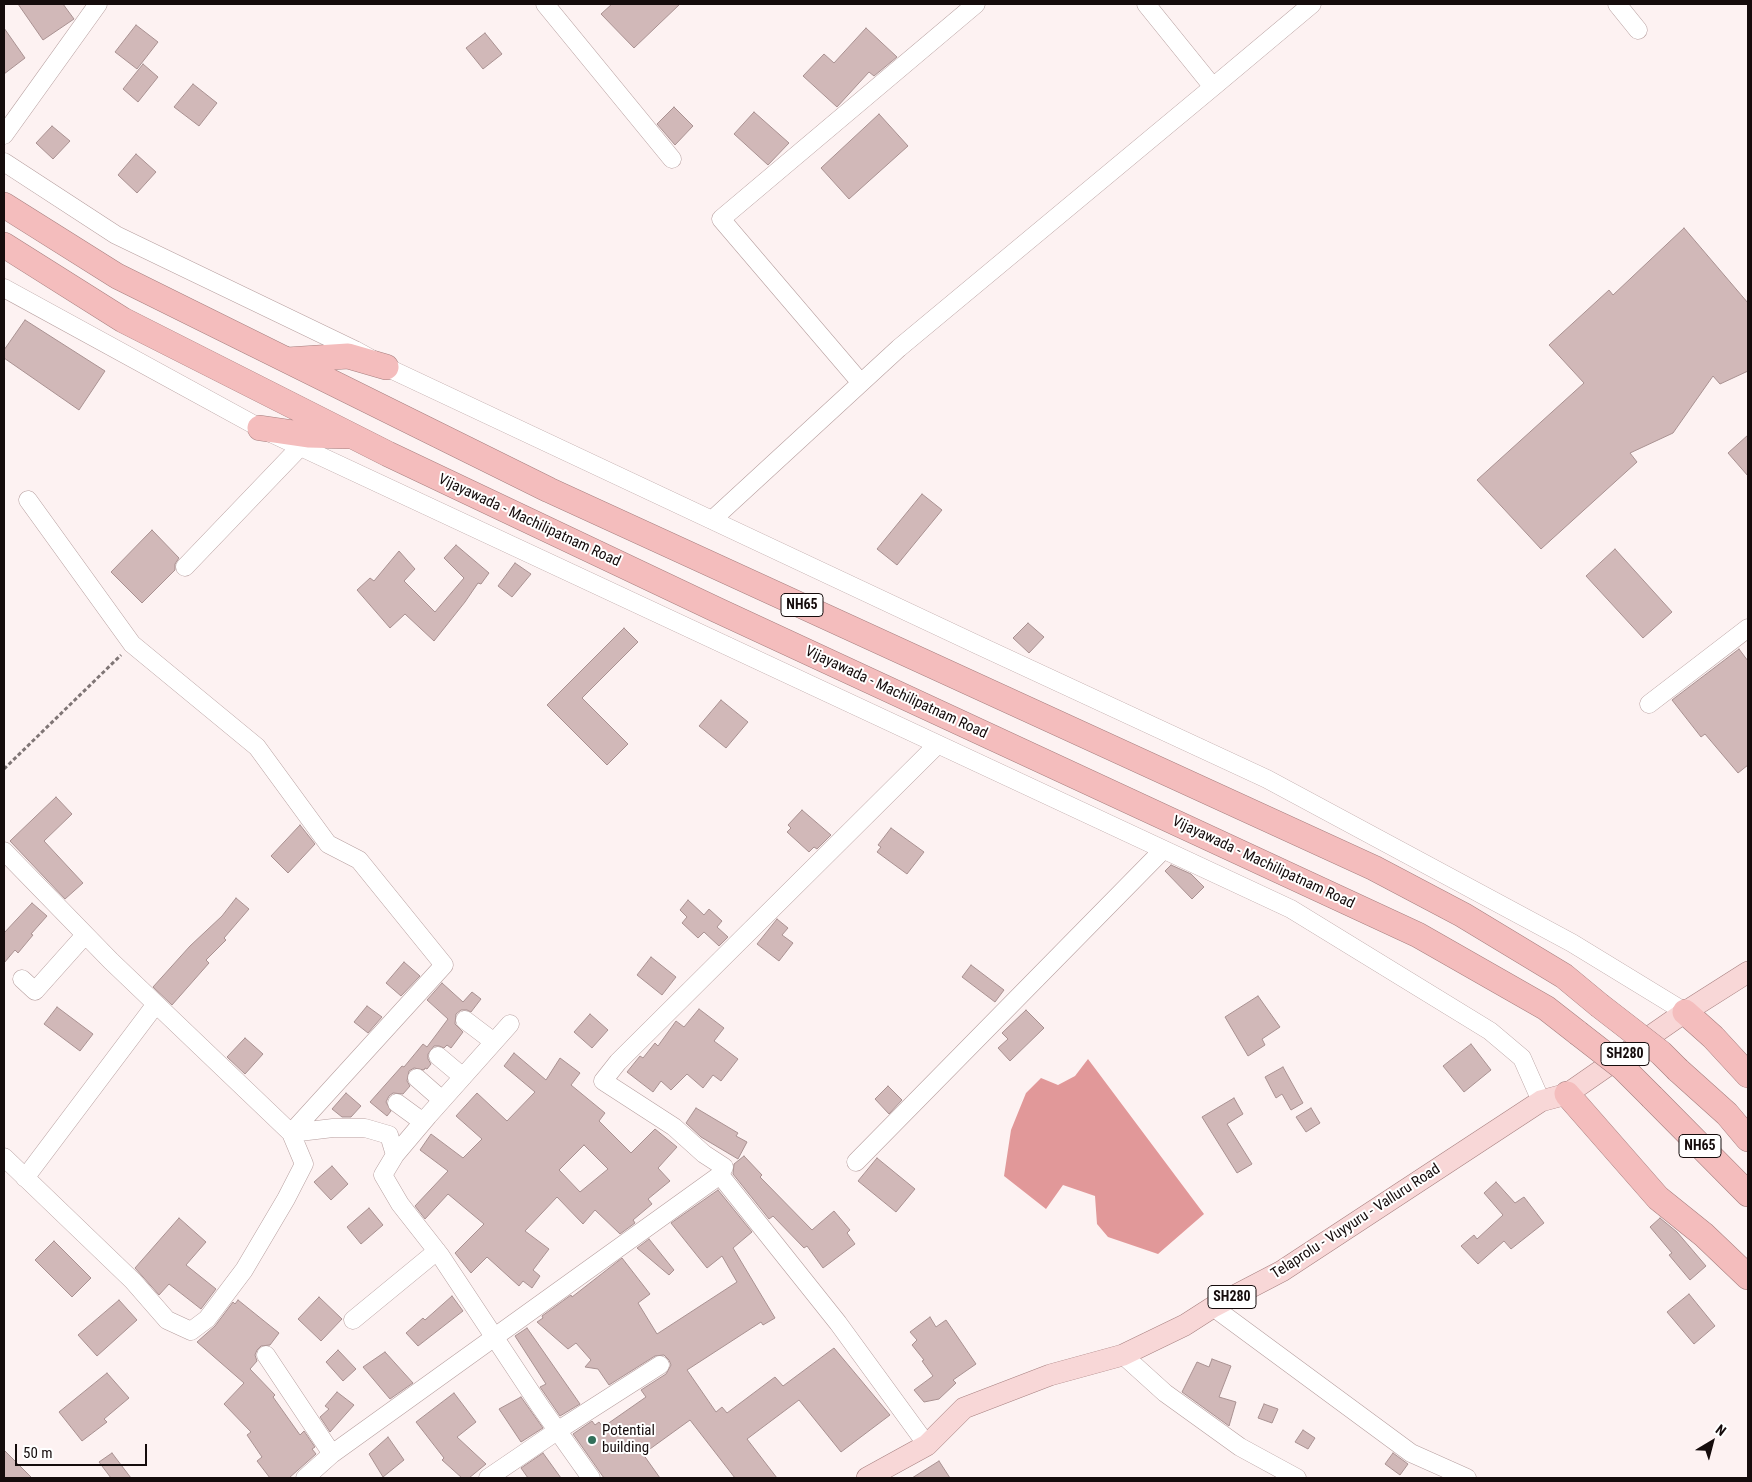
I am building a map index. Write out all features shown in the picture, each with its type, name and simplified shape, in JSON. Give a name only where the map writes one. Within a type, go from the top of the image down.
[{"type":"highway","name":"NH65","points":[[4,205],[117,276],[549,490],[1374,868],[1463,915],[1564,976],[1661,1054],[1727,1114],[1748,1139]]},
{"type":"highway","name":"Vijayawada - Machilipatnam Road","points":[[4,245],[123,320],[352,436],[717,610],[1418,935],[1546,1008],[1623,1068],[1748,1194]]},
{"type":"highway","points":[[287,360],[348,356],[386,367]]},
{"type":"highway","points":[[260,428],[308,435],[352,436]]},
{"type":"highway","points":[[1685,1012],[1713,1037],[1748,1075]]},
{"type":"highway","points":[[1567,1094],[1658,1198],[1704,1235],[1748,1277]]},
{"type":"main road","name":"Telaprolu - Vuyyuru - Valluru Road","points":[[867,1478],[928,1445],[964,1408],[1050,1374],[1123,1355],[1185,1325],[1213,1307],[1282,1271],[1541,1101],[1567,1094],[1685,1012],[1748,972]]},
{"type":"street","points":[[4,135],[98,4]]},
{"type":"street","points":[[545,4],[672,159]]},
{"type":"street","points":[[861,382],[720,219],[976,4]]},
{"type":"street","points":[[1146,4],[1213,86]]},
{"type":"street","points":[[712,520],[899,348],[1312,4]]},
{"type":"street","points":[[1617,4],[1638,30]]},
{"type":"street","points":[[4,162],[116,236],[355,350],[386,367],[1267,779],[1572,943],[1685,1012]]},
{"type":"street","points":[[4,288],[260,428],[1291,909],[1490,1031],[1522,1058],[1541,1101]]},
{"type":"street","points":[[185,567],[300,447]]},
{"type":"street","points":[[28,500],[132,644],[257,747],[328,844],[359,860],[444,965],[292,1134]]},
{"type":"street","points":[[1650,704],[1748,628]]},
{"type":"street","points":[[305,1478],[332,1454],[720,1175],[724,1167],[704,1154],[674,1128],[603,1081],[625,1055],[938,745]]},
{"type":"street","points":[[856,1162],[1163,850]]},
{"type":"street","points":[[4,851],[156,1004],[292,1134],[304,1164],[244,1270],[207,1319],[191,1331],[167,1320],[133,1281],[4,1157]]},
{"type":"street","points":[[22,979],[35,991],[85,934]]},
{"type":"street","points":[[25,1178],[156,1004]]},
{"type":"street","points":[[465,1020],[494,1042]]},
{"type":"street","points":[[510,1024],[395,1155],[383,1175],[400,1204],[437,1252],[557,1431],[591,1478]]},
{"type":"street","points":[[438,1056],[463,1077]]},
{"type":"street","points":[[417,1078],[442,1100]]},
{"type":"street","points":[[398,1103],[423,1122]]},
{"type":"street","points":[[292,1134],[333,1128],[365,1128],[389,1135],[395,1155]]},
{"type":"street","points":[[720,1175],[838,1323],[928,1445]]},
{"type":"street","points":[[353,1320],[437,1252]]},
{"type":"street","points":[[1213,1307],[1411,1453],[1467,1478]]},
{"type":"street","points":[[266,1355],[332,1454]]},
{"type":"street","points":[[1123,1355],[1165,1393],[1240,1447],[1296,1478]]},
{"type":"street","points":[[488,1478],[660,1365]]},
{"type":"path","points":[[4,769],[132,644]]},
{"type":"shaded area","points":[[1088,1059],[1204,1214],[1158,1254],[1108,1237],[1097,1224],[1095,1196],[1063,1185],[1046,1209],[1004,1176],[1011,1130],[1026,1093],[1041,1078],[1058,1085],[1075,1076]]},
{"type":"building","points":[[18,4],[63,4],[74,19],[43,40]]},
{"type":"building","points":[[612,4],[680,4],[634,48],[601,14]]},
{"type":"building","points":[[136,25],[158,42],[137,69],[115,52]]},
{"type":"building","points":[[4,28],[25,58],[4,74]]},
{"type":"building","points":[[866,28],[897,57],[874,76],[869,72],[837,107],[803,76],[824,54],[834,63]]},
{"type":"building","points":[[485,33],[502,54],[483,69],[466,48]]},
{"type":"building","points":[[143,64],[158,77],[138,102],[123,89]]},
{"type":"building","points":[[193,84],[217,103],[199,126],[174,107]]},
{"type":"building","points":[[674,107],[693,126],[675,145],[657,124]]},
{"type":"building","points":[[754,112],[789,143],[768,165],[734,134]]},
{"type":"building","points":[[879,114],[908,146],[849,199],[821,168]]},
{"type":"building","points":[[52,126],[70,141],[53,159],[36,143]]},
{"type":"building","points":[[136,154],[156,172],[137,193],[118,175]]},
{"type":"building","points":[[1684,228],[1748,303],[1748,371],[1720,384],[1713,376],[1673,433],[1630,453],[1637,462],[1541,549],[1477,480],[1584,383],[1549,345],[1609,290],[1613,295]]},
{"type":"building","points":[[25,320],[105,371],[79,410],[4,358],[4,350]]},
{"type":"building","points":[[1748,435],[1748,476],[1728,453]]},
{"type":"building","points":[[922,494],[942,510],[897,565],[877,549]]},
{"type":"building","points":[[152,530],[179,558],[175,564],[175,570],[142,603],[111,572]]},
{"type":"building","points":[[456,545],[489,573],[481,584],[478,583],[434,641],[405,614],[390,628],[357,590],[370,578],[374,581],[399,551],[415,569],[404,581],[435,612],[464,578],[444,558]]},
{"type":"building","points":[[1615,549],[1672,612],[1643,638],[1586,576]]},
{"type":"building","points":[[515,563],[531,574],[512,597],[498,586]]},
{"type":"building","points":[[1028,623],[1044,637],[1029,653],[1013,638]]},
{"type":"building","points":[[624,628],[638,642],[582,698],[628,744],[607,765],[547,705]]},
{"type":"building","points":[[1739,649],[1748,661],[1748,765],[1738,773],[1705,734],[1701,737],[1672,700]]},
{"type":"building","points":[[721,700],[748,722],[726,748],[699,726]]},
{"type":"building","points":[[56,797],[72,814],[44,841],[83,883],[65,899],[10,841]]},
{"type":"building","points":[[802,810],[831,835],[817,849],[814,847],[809,852],[787,832],[791,828],[788,825]]},
{"type":"building","points":[[300,825],[315,844],[288,873],[271,856]]},
{"type":"building","points":[[891,828],[924,852],[907,874],[877,852],[881,847],[878,845]]},
{"type":"building","points":[[1171,865],[1191,874],[1204,887],[1192,899],[1165,871]]},
{"type":"building","points":[[236,898],[249,909],[224,938],[226,940],[206,960],[209,963],[172,1005],[153,987],[190,946],[222,916]]},
{"type":"building","points":[[688,900],[704,915],[709,909],[722,921],[717,927],[728,937],[719,946],[704,932],[698,938],[682,923],[687,917],[680,910]]},
{"type":"building","points":[[32,903],[47,916],[18,953],[15,950],[4,963],[4,933]]},
{"type":"building","points":[[777,919],[788,928],[782,935],[793,943],[779,961],[757,944]]},
{"type":"building","points":[[651,957],[676,977],[662,995],[637,975]]},
{"type":"building","points":[[404,962],[420,976],[401,996],[386,983]]},
{"type":"building","points":[[971,965],[1004,990],[995,1002],[962,977]]},
{"type":"building","points":[[442,983],[463,1002],[472,992],[481,999],[471,1012],[461,1010],[456,1014],[455,1024],[463,1032],[451,1048],[447,1045],[444,1048],[434,1046],[428,1054],[431,1064],[427,1069],[414,1068],[409,1071],[407,1081],[410,1086],[403,1094],[393,1093],[389,1096],[386,1102],[391,1111],[387,1116],[370,1102],[423,1044],[427,1047],[448,1019],[427,1000]]},
{"type":"building","points":[[1258,996],[1280,1027],[1262,1039],[1265,1045],[1248,1056],[1225,1017]]},
{"type":"building","points":[[367,1006],[382,1017],[368,1033],[354,1022]]},
{"type":"building","points":[[57,1007],[93,1034],[80,1051],[44,1024]]},
{"type":"building","points":[[699,1009],[724,1028],[714,1041],[738,1059],[721,1081],[713,1075],[703,1088],[687,1074],[671,1090],[661,1081],[653,1092],[627,1072],[640,1056],[643,1058],[655,1043],[658,1046],[676,1021],[684,1027]]},
{"type":"building","points":[[1026,1010],[1044,1028],[1010,1061],[998,1048],[1008,1039],[1002,1033]]},
{"type":"building","points":[[590,1014],[608,1030],[592,1048],[574,1032]]},
{"type":"building","points":[[245,1038],[263,1054],[245,1074],[227,1057]]},
{"type":"building","points":[[1471,1044],[1491,1070],[1464,1092],[1443,1066]]},
{"type":"building","points":[[514,1053],[546,1080],[560,1058],[580,1073],[571,1085],[605,1113],[599,1121],[631,1153],[655,1129],[677,1147],[658,1168],[670,1181],[648,1199],[652,1204],[633,1220],[635,1223],[620,1234],[595,1210],[583,1224],[557,1197],[525,1231],[549,1249],[533,1270],[540,1276],[532,1288],[523,1281],[519,1286],[487,1257],[471,1273],[455,1253],[484,1224],[448,1194],[425,1219],[415,1206],[448,1171],[420,1150],[431,1134],[463,1158],[482,1139],[456,1116],[477,1093],[507,1121],[535,1092],[504,1066]],"holes":[[[584,1145],[608,1169],[580,1192],[559,1170]]]},
{"type":"building","points":[[1283,1067],[1303,1103],[1291,1110],[1282,1094],[1276,1098],[1265,1077]]},
{"type":"building","points":[[888,1086],[902,1100],[889,1114],[875,1099]]},
{"type":"building","points":[[346,1093],[361,1106],[351,1117],[342,1117],[332,1109]]},
{"type":"building","points":[[1234,1098],[1243,1114],[1227,1124],[1252,1164],[1237,1173],[1202,1117]]},
{"type":"building","points":[[696,1108],[738,1133],[736,1136],[747,1142],[738,1159],[701,1137],[686,1123]]},
{"type":"building","points":[[1311,1108],[1320,1123],[1306,1132],[1296,1117]]},
{"type":"building","points":[[744,1156],[762,1175],[760,1177],[812,1230],[834,1211],[850,1230],[847,1233],[855,1244],[823,1268],[807,1246],[804,1248],[773,1216],[769,1219],[733,1174],[734,1164]]},
{"type":"building","points":[[877,1158],[915,1189],[896,1212],[858,1181]]},
{"type":"building","points":[[332,1166],[348,1184],[331,1200],[314,1182]]},
{"type":"building","points":[[1496,1182],[1515,1203],[1524,1197],[1544,1223],[1511,1249],[1504,1241],[1478,1264],[1461,1246],[1474,1235],[1477,1239],[1503,1215],[1484,1193]]},
{"type":"building","points":[[718,1190],[752,1232],[733,1248],[775,1318],[763,1325],[761,1322],[687,1370],[716,1412],[722,1407],[727,1413],[775,1377],[783,1386],[834,1348],[890,1415],[841,1452],[799,1400],[747,1439],[777,1478],[735,1478],[690,1420],[643,1454],[660,1478],[604,1478],[573,1434],[592,1421],[595,1425],[599,1422],[603,1427],[646,1397],[641,1390],[666,1374],[671,1365],[669,1360],[664,1355],[655,1356],[609,1385],[598,1369],[585,1367],[591,1360],[576,1343],[568,1349],[537,1322],[543,1318],[542,1316],[571,1295],[572,1297],[622,1258],[650,1294],[638,1303],[657,1334],[737,1282],[722,1256],[707,1268],[671,1223]]},
{"type":"building","points":[[369,1208],[383,1225],[361,1244],[347,1227]]},
{"type":"building","points":[[179,1218],[206,1242],[186,1265],[216,1289],[201,1309],[169,1284],[159,1295],[135,1268]]},
{"type":"building","points":[[1660,1218],[1677,1232],[1706,1266],[1690,1280],[1669,1255],[1672,1253],[1650,1227]]},
{"type":"building","points":[[649,1239],[674,1270],[669,1275],[637,1248]]},
{"type":"building","points":[[54,1241],[91,1278],[72,1297],[35,1260]]},
{"type":"building","points":[[1689,1294],[1715,1326],[1694,1344],[1667,1312]]},
{"type":"building","points":[[452,1296],[463,1311],[418,1346],[406,1333],[423,1318],[425,1320]]},
{"type":"building","points":[[319,1297],[342,1319],[321,1341],[298,1319]]},
{"type":"building","points":[[119,1300],[137,1320],[97,1356],[78,1335]]},
{"type":"building","points":[[238,1300],[279,1333],[270,1345],[261,1346],[257,1350],[255,1355],[257,1361],[250,1369],[275,1395],[273,1397],[300,1435],[304,1431],[315,1447],[312,1449],[316,1454],[289,1478],[270,1478],[257,1461],[262,1457],[247,1435],[251,1432],[224,1404],[244,1383],[197,1342],[215,1326],[233,1302],[235,1304]]},
{"type":"building","points":[[930,1317],[936,1327],[946,1320],[976,1364],[953,1380],[956,1383],[939,1399],[924,1402],[914,1390],[933,1376],[922,1361],[924,1360],[912,1345],[917,1340],[910,1332]]},
{"type":"building","points":[[527,1328],[580,1404],[560,1416],[540,1387],[546,1384],[515,1336]]},
{"type":"building","points":[[338,1350],[356,1369],[343,1381],[326,1362]]},
{"type":"building","points":[[385,1352],[413,1383],[390,1399],[363,1367]]},
{"type":"building","points":[[1212,1359],[1231,1366],[1219,1397],[1236,1402],[1229,1426],[1182,1392],[1197,1362],[1209,1367]]},
{"type":"building","points":[[107,1373],[129,1398],[104,1419],[107,1422],[82,1441],[59,1412]]},
{"type":"building","points":[[337,1392],[354,1405],[330,1432],[320,1417],[329,1409],[325,1406]]},
{"type":"building","points":[[454,1393],[476,1422],[457,1437],[486,1464],[469,1478],[462,1478],[442,1460],[444,1458],[416,1422]]},
{"type":"building","points":[[521,1397],[543,1428],[521,1442],[499,1409]]},
{"type":"building","points":[[1264,1404],[1278,1409],[1272,1423],[1258,1418]]},
{"type":"building","points":[[1303,1430],[1315,1438],[1308,1449],[1295,1442]]},
{"type":"building","points":[[388,1437],[404,1460],[383,1477],[369,1454]]},
{"type":"building","points":[[4,1450],[32,1478],[4,1478]]},
{"type":"building","points":[[112,1453],[131,1478],[111,1478],[99,1462]]},
{"type":"building","points":[[543,1453],[561,1478],[528,1478],[521,1468]]},
{"type":"building","points":[[1393,1453],[1408,1464],[1400,1475],[1385,1464]]},
{"type":"building","points":[[939,1461],[950,1478],[912,1478]]},
{"type":"place","name":"Potential building","points":[[592,1440]]}]
